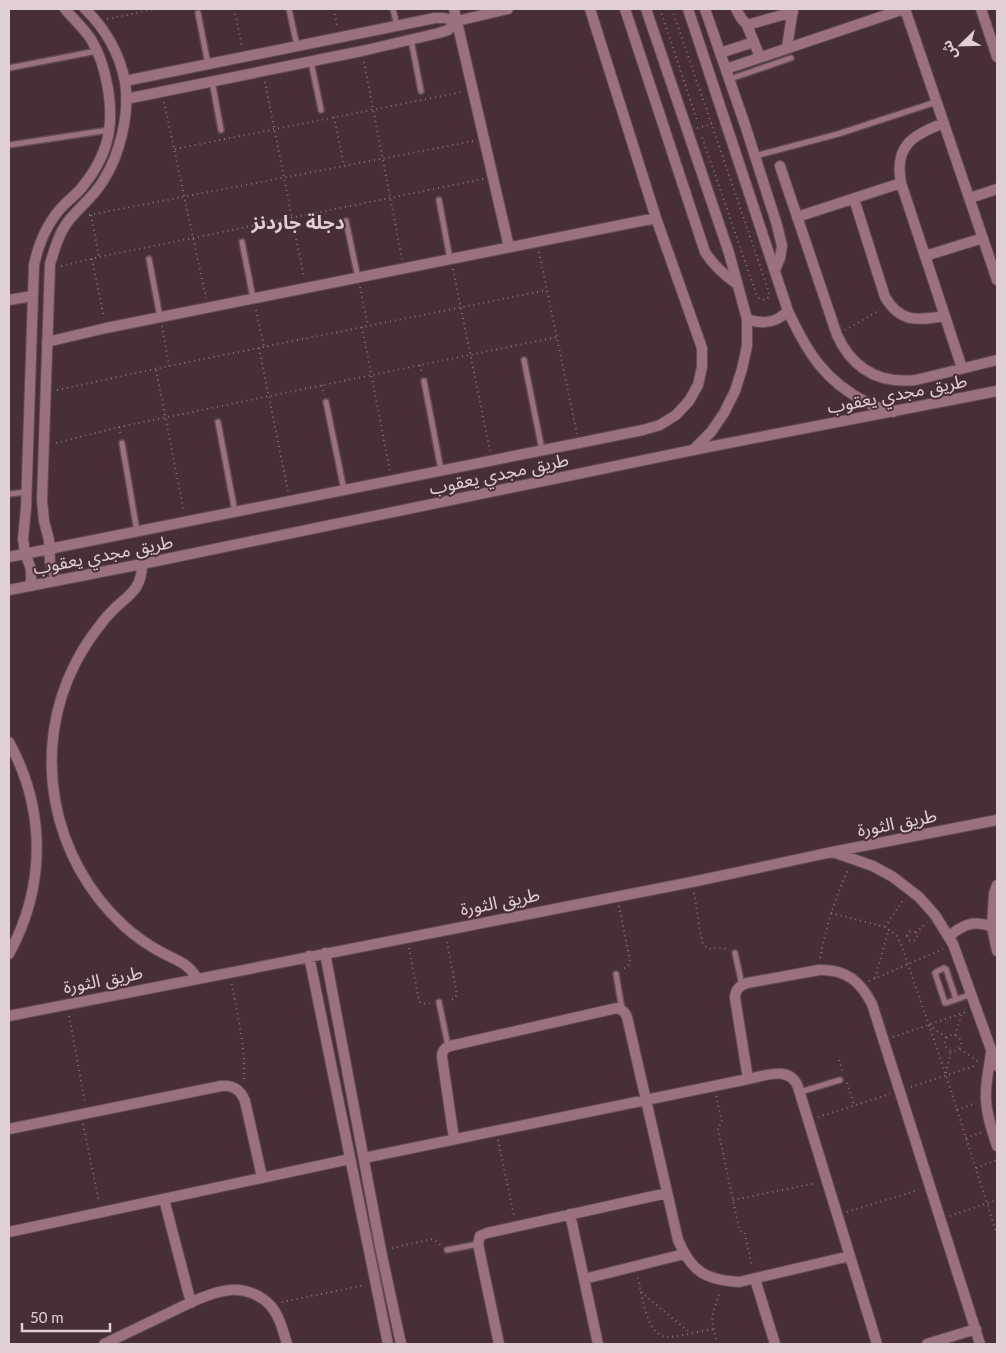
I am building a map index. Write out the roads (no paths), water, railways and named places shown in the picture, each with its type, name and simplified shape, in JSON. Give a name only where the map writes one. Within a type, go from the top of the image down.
[{"type":"street","points":[[31,586],[31,569],[22,539],[26,516],[34,265],[37,248],[44,232],[52,218],[90,177],[102,154],[109,130],[108,94],[103,65],[88,36],[65,9]]},
{"type":"street","points":[[56,580],[50,562],[49,540],[42,511],[50,267],[57,241],[69,220],[94,194],[112,166],[122,134],[126,90],[114,50],[107,36],[98,22],[85,9]]},
{"type":"street","points":[[454,9],[510,248]]},
{"type":"street","points":[[108,94],[208,64],[244,56],[435,18],[456,21],[508,9]]},
{"type":"street","points":[[9,556],[643,430],[660,424],[676,415],[689,401],[698,385],[702,367],[702,348],[656,218],[590,9]]},
{"type":"street","points":[[625,9],[705,252],[711,263],[720,272],[738,284]]},
{"type":"street","points":[[646,9],[729,253],[747,319],[747,346],[735,391],[711,432],[693,450]]},
{"type":"street","points":[[688,9],[788,311],[799,335],[812,356],[831,378],[848,392],[869,404],[893,412]]},
{"type":"street","points":[[705,9],[777,225],[782,246],[775,270]]},
{"type":"street","points":[[736,9],[747,25],[760,57]]},
{"type":"street","points":[[727,74],[760,57],[905,9],[997,280]]},
{"type":"street","points":[[981,9],[997,57]]},
{"type":"street","points":[[747,25],[793,10],[788,47]]},
{"type":"street","points":[[126,90],[162,91],[362,51],[439,33],[448,30],[456,21]]},
{"type":"street","points":[[720,53],[754,42]]},
{"type":"street","points":[[944,124],[915,136],[906,146],[900,158],[899,171],[901,183],[962,368]]},
{"type":"street","points":[[780,166],[837,334],[847,354],[855,362],[868,372],[883,378],[910,380],[997,360]]},
{"type":"street","points":[[797,217],[901,183]]},
{"type":"street","points":[[970,198],[997,189]]},
{"type":"street","points":[[854,199],[885,298],[889,304],[902,315],[918,320],[945,316]]},
{"type":"street","points":[[47,342],[208,307],[656,218]]},
{"type":"street","points":[[925,256],[983,238]]},
{"type":"street","points":[[34,265],[50,267]]},
{"type":"street","points":[[9,300],[32,296]]},
{"type":"street","points":[[747,319],[761,323],[769,322],[776,320],[788,311]]},
{"type":"street","name":"طريق مجدي يعقوب","points":[[9,590],[693,450],[997,392]]},
{"type":"street","points":[[142,564],[141,577],[136,588],[100,624],[87,642],[67,682],[54,724],[52,754],[53,791],[63,835],[82,875],[95,894],[125,926],[161,952],[184,963],[197,978]]},
{"type":"street","points":[[9,742],[26,780],[33,808],[37,838],[37,858],[31,898],[22,926],[9,954]]},
{"type":"street","name":"طريق الثورة","points":[[9,1016],[997,820]]},
{"type":"street","points":[[832,852],[873,866],[886,873],[910,890],[935,915],[951,940],[997,1066]]},
{"type":"street","points":[[997,885],[994,894],[992,927],[997,951]]},
{"type":"street","points":[[951,940],[958,929],[966,925],[975,923],[992,927]]},
{"type":"street","points":[[325,953],[381,1251],[401,1344]]},
{"type":"street","points":[[309,956],[388,1344]]},
{"type":"street","points":[[748,1079],[735,998],[738,988],[742,985],[818,970],[842,973],[860,985],[872,1004],[980,1344]]},
{"type":"street","points":[[454,1139],[442,1057],[443,1050],[448,1046],[617,1008],[626,1013],[678,1240],[684,1254],[694,1267],[707,1276],[722,1281],[739,1282],[850,1256]]},
{"type":"street","points":[[992,1049],[986,1100],[997,1146]]},
{"type":"street","points":[[364,1158],[748,1079],[780,1073],[792,1076],[800,1092],[877,1344]]},
{"type":"street","points":[[9,1129],[221,1086],[229,1086],[237,1088],[242,1094],[262,1177]]},
{"type":"street","points":[[9,1232],[350,1159]]},
{"type":"street","points":[[499,1344],[478,1244],[480,1236],[516,1226],[667,1193]]},
{"type":"street","points":[[164,1199],[191,1303]]},
{"type":"street","points":[[570,1214],[598,1344]]},
{"type":"street","points":[[584,1279],[684,1254]]},
{"type":"street","points":[[755,1279],[775,1344]]},
{"type":"street","points":[[104,1344],[191,1303],[219,1292],[241,1290],[252,1293],[270,1305],[277,1315],[287,1344]]},
{"type":"street","points":[[927,1344],[976,1329]]},
{"type":"lane","points":[[289,9],[297,46]]},
{"type":"lane","points":[[393,9],[397,27]]},
{"type":"lane","points":[[198,13],[208,64]]},
{"type":"lane","points":[[411,39],[421,90]]},
{"type":"lane","points":[[9,68],[97,51]]},
{"type":"lane","points":[[727,74],[791,58]]},
{"type":"lane","points":[[311,61],[321,110]]},
{"type":"lane","points":[[212,81],[221,130]]},
{"type":"lane","points":[[755,156],[838,134],[937,102]]},
{"type":"lane","points":[[9,145],[109,130]]},
{"type":"lane","points":[[439,200],[450,259]]},
{"type":"lane","points":[[346,221],[358,278]]},
{"type":"lane","points":[[242,242],[253,298]]},
{"type":"lane","points":[[149,259],[160,317]]},
{"type":"lane","points":[[524,360],[542,451]]},
{"type":"lane","points":[[424,381],[441,471]]},
{"type":"lane","points":[[326,402],[344,490]]},
{"type":"lane","points":[[218,422],[235,512]]},
{"type":"lane","points":[[122,443],[137,532]]},
{"type":"lane","points":[[9,494],[26,492]]},
{"type":"lane","points":[[735,953],[742,985]]},
{"type":"lane","points":[[956,999],[946,969],[944,968],[936,972],[945,1003],[972,994]]},
{"type":"lane","points":[[616,974],[622,1010]]},
{"type":"lane","points":[[439,1002],[448,1046]]},
{"type":"lane","points":[[800,1092],[840,1080]]},
{"type":"lane","points":[[447,1250],[478,1244]]},
{"type":"district","name":"دجلة جاردنز","points":[[298,222]]}]
